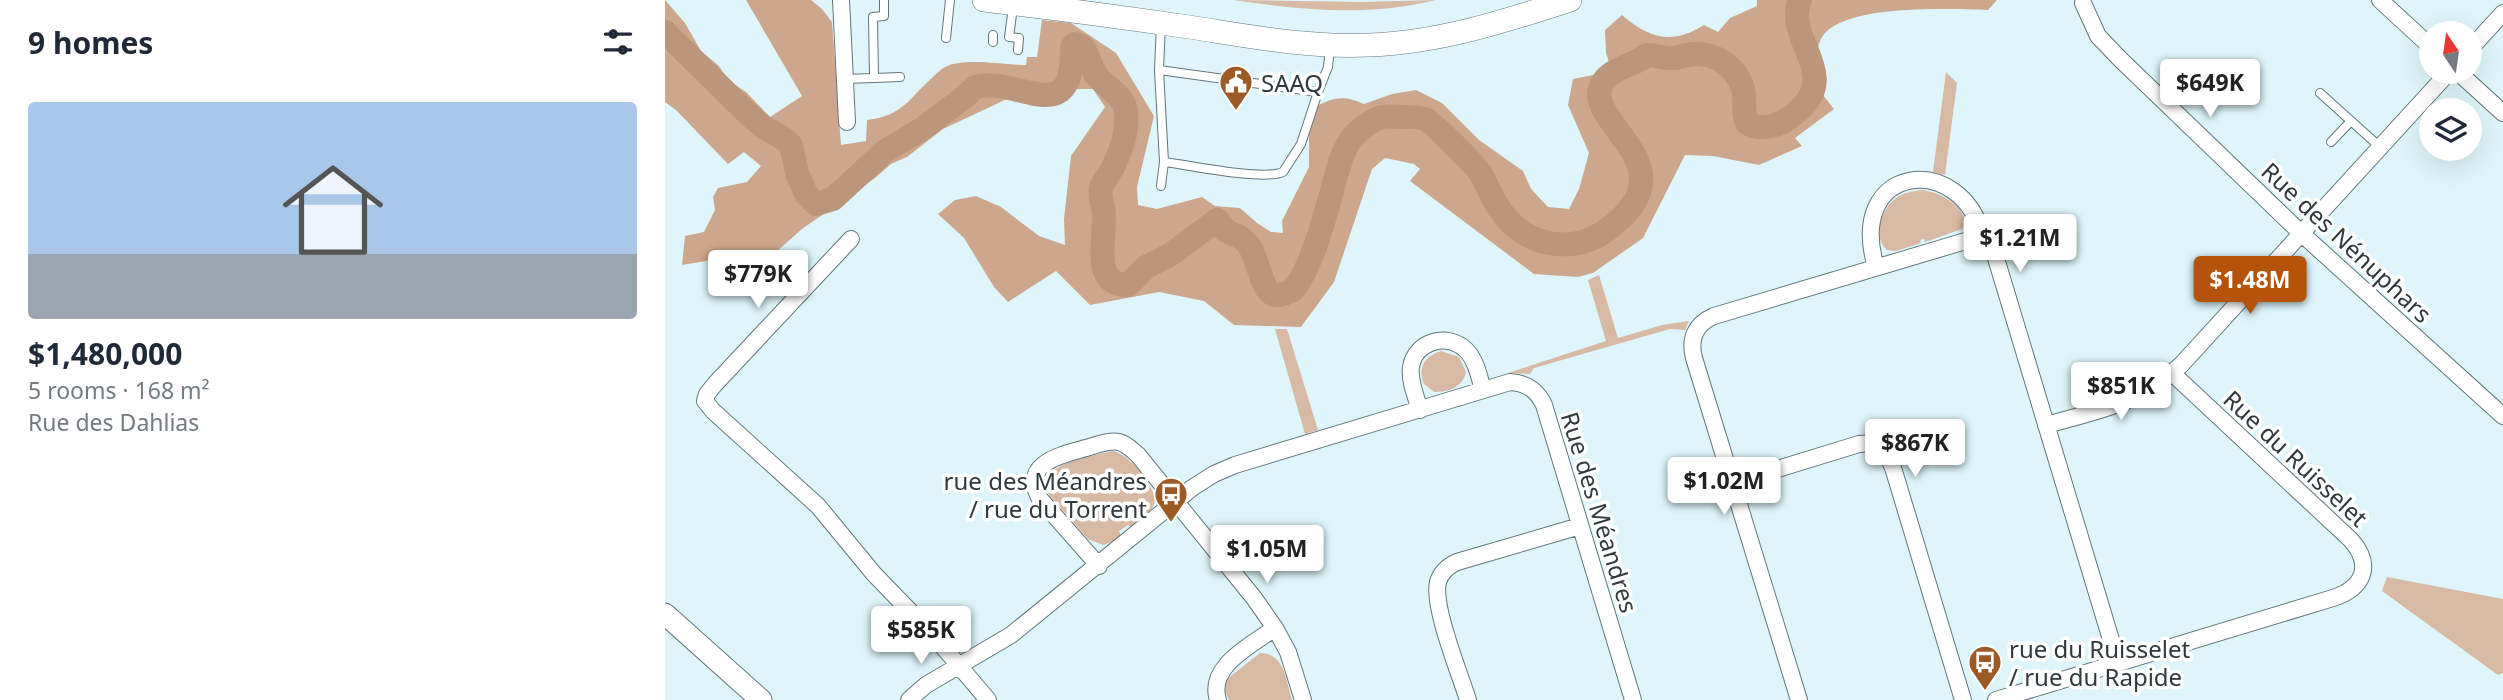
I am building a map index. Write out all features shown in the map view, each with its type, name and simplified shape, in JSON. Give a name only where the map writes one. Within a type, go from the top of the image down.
[{"type":"main road","points":[[984,0],[1267,40],[1330,45],[1372,45],[1431,37],[1489,24],[1570,0]]},
{"type":"street","points":[[841,0],[847,122]]},
{"type":"street","points":[[2380,0],[2419,36]]},
{"type":"street","name":"Rue des Nénuphars","points":[[2083,3],[2093,28],[2104,43],[2302,234],[2503,416]]},
{"type":"street","points":[[2482,36],[2503,13]]},
{"type":"street","points":[[2046,425],[2135,398],[2172,373],[2438,84]]},
{"type":"street","points":[[2471,84],[2503,113]]},
{"type":"street","points":[[1876,267],[1871,246],[1872,214],[1881,198],[1905,183],[1923,180],[1948,188],[1973,211],[1983,237]]},
{"type":"street","points":[[1799,700],[1693,353],[1692,340],[1698,326],[1714,316],[1964,240],[1983,237],[1990,240],[1992,245],[2118,663]]},
{"type":"street","points":[[851,239],[714,385],[705,401],[818,506],[874,574],[920,620],[988,700]]},
{"type":"street","points":[[1420,410],[1411,367],[1420,350],[1436,341],[1453,341],[1465,349],[1474,361],[1483,390]]},
{"type":"street","name":"Rue du Ruisselet","points":[[1996,700],[2341,596],[2356,586],[2363,569],[2362,555],[2351,540],[2172,373]]},
{"type":"street","name":"Rue des Méandres","points":[[909,700],[926,685],[1011,635],[1203,480],[1235,465],[1503,383],[1516,382],[1532,388],[1539,396],[1633,700]]},
{"type":"street","points":[[1099,566],[1045,506],[1036,492],[1037,471],[1046,462],[1090,447],[1119,442],[1131,448],[1275,628],[1288,652],[1303,700]]},
{"type":"street","points":[[1733,483],[1859,444],[1882,448],[1894,471],[1963,700]]},
{"type":"street","points":[[1468,700],[1438,601],[1441,574],[1457,562],[1580,526]]},
{"type":"street","points":[[665,614],[761,700]]},
{"type":"street","points":[[1217,700],[1216,681],[1223,669],[1275,628]]},
{"type":"lane","points":[[874,78],[873,17],[884,16],[884,0]]},
{"type":"lane","points":[[946,38],[950,0]]},
{"type":"lane","points":[[1013,4],[1009,37],[1019,37],[1018,50]]},
{"type":"lane","points":[[1161,23],[1159,70],[1164,162],[1161,186]]},
{"type":"lane","points":[[1164,162],[1270,176],[1281,173],[1287,168],[1301,144],[1328,67],[1330,45]]},
{"type":"lane","points":[[1159,70],[1318,92]]},
{"type":"lane","points":[[843,79],[900,76]]},
{"type":"lane","points":[[2321,93],[2379,147]]},
{"type":"lane","points":[[2331,142],[2351,121]]},
{"type":"shaded area","points":[[665,0],[685,23],[701,51],[719,66],[728,80],[746,92],[770,117],[802,96],[746,0],[811,0],[822,9],[832,22],[841,145],[866,141],[867,120],[897,110],[945,67],[963,62],[1026,65],[1027,57],[1037,57],[1042,20],[1071,23],[1116,53],[1154,116],[1137,187],[1138,205],[1157,209],[1202,197],[1215,206],[1240,208],[1271,232],[1283,233],[1282,221],[1309,167],[1309,125],[1315,107],[1328,101],[1345,98],[1364,104],[1392,94],[1416,90],[1442,103],[1479,140],[1523,171],[1531,189],[1548,207],[1569,209],[1579,189],[1589,153],[1568,105],[1573,79],[1612,71],[1606,53],[1605,30],[1622,15],[1652,34],[1671,37],[1704,25],[1718,32],[1730,18],[1757,6],[1757,0],[1997,0],[1988,10],[1902,10],[1857,17],[1838,24],[1821,38],[1817,51],[1815,85],[1834,109],[1795,138],[1802,146],[1759,165],[1713,156],[1685,155],[1643,238],[1593,273],[1578,277],[1534,274],[1410,181],[1420,169],[1414,164],[1385,158],[1372,169],[1334,282],[1301,327],[1234,325],[1204,301],[1159,292],[1090,305],[1056,271],[1008,302],[994,287],[964,238],[938,214],[955,200],[976,196],[1001,207],[1039,236],[1065,245],[1064,219],[1071,156],[1105,107],[1093,89],[1073,89],[1068,100],[1040,106],[1007,99],[943,129],[802,229],[758,268],[742,265],[729,251],[706,261],[682,265],[685,236],[704,232],[715,210],[713,197],[718,188],[747,182],[761,166],[744,152],[728,164],[665,102]]},
{"type":"shaded area","points":[[1233,0],[1436,0],[1385,9],[1335,10]]},
{"type":"shaded area","points":[[1946,72],[1957,83],[1945,175],[1933,172]]},
{"type":"shaded area","points":[[1922,190],[1936,193],[1956,205],[1965,224],[1962,229],[1925,242],[1924,239],[1920,240],[1921,243],[1896,251],[1887,250],[1882,245],[1879,231],[1886,210],[1901,195]]},
{"type":"shaded area","points":[[1599,275],[1618,338],[1662,325],[1689,321],[1685,330],[1670,329],[1534,368],[1530,374],[1508,373],[1606,341],[1588,280]]},
{"type":"shaded area","points":[[1275,329],[1287,329],[1318,430],[1305,434]]},
{"type":"shaded area","points":[[1441,351],[1459,357],[1466,372],[1455,388],[1434,392],[1424,384],[1421,372],[1427,359]]},
{"type":"shaded area","points":[[1113,451],[1126,458],[1141,473],[1152,490],[1154,504],[1144,517],[1131,527],[1128,525],[1119,531],[1121,535],[1112,542],[1103,545],[1088,539],[1050,496],[1046,485],[1048,477],[1055,469],[1078,459]]},
{"type":"shaded area","points":[[2387,577],[2503,599],[2503,673],[2498,675],[2382,591]]},
{"type":"shaded area","points":[[1260,653],[1268,654],[1280,663],[1292,700],[1229,700],[1225,691],[1227,679]]},
{"type":"waterway","points":[[665,32],[746,112],[791,145],[797,173],[806,194],[816,204],[833,199],[885,151],[922,129],[975,87],[992,86],[1041,95],[1054,94],[1064,88],[1070,73],[1072,47],[1075,44],[1082,46],[1096,75],[1122,100],[1126,112],[1121,149],[1101,191],[1104,270],[1109,278],[1116,283],[1128,285],[1146,267],[1170,255],[1217,220],[1226,230],[1246,242],[1253,252],[1268,290],[1279,295],[1293,290],[1312,255],[1339,164],[1349,142],[1364,127],[1383,117],[1429,121],[1478,170],[1511,223],[1535,239],[1548,243],[1577,243],[1604,232],[1630,208],[1641,186],[1639,166],[1630,147],[1606,113],[1600,97],[1603,82],[1607,77],[1647,55],[1671,58],[1693,54],[1711,56],[1724,62],[1739,79],[1747,123],[1762,127],[1781,123],[1801,108],[1811,95],[1815,81],[1799,28],[1797,14],[1800,0]]},
{"type":"place","name":"SAAQ","points":[[1236,112]]},
{"type":"place","name":"rue des Méandres / rue du Torrent","points":[[1171,524]]},
{"type":"place","name":"rue du Ruisselet / rue du Rapide","points":[[1985,692]]}]
